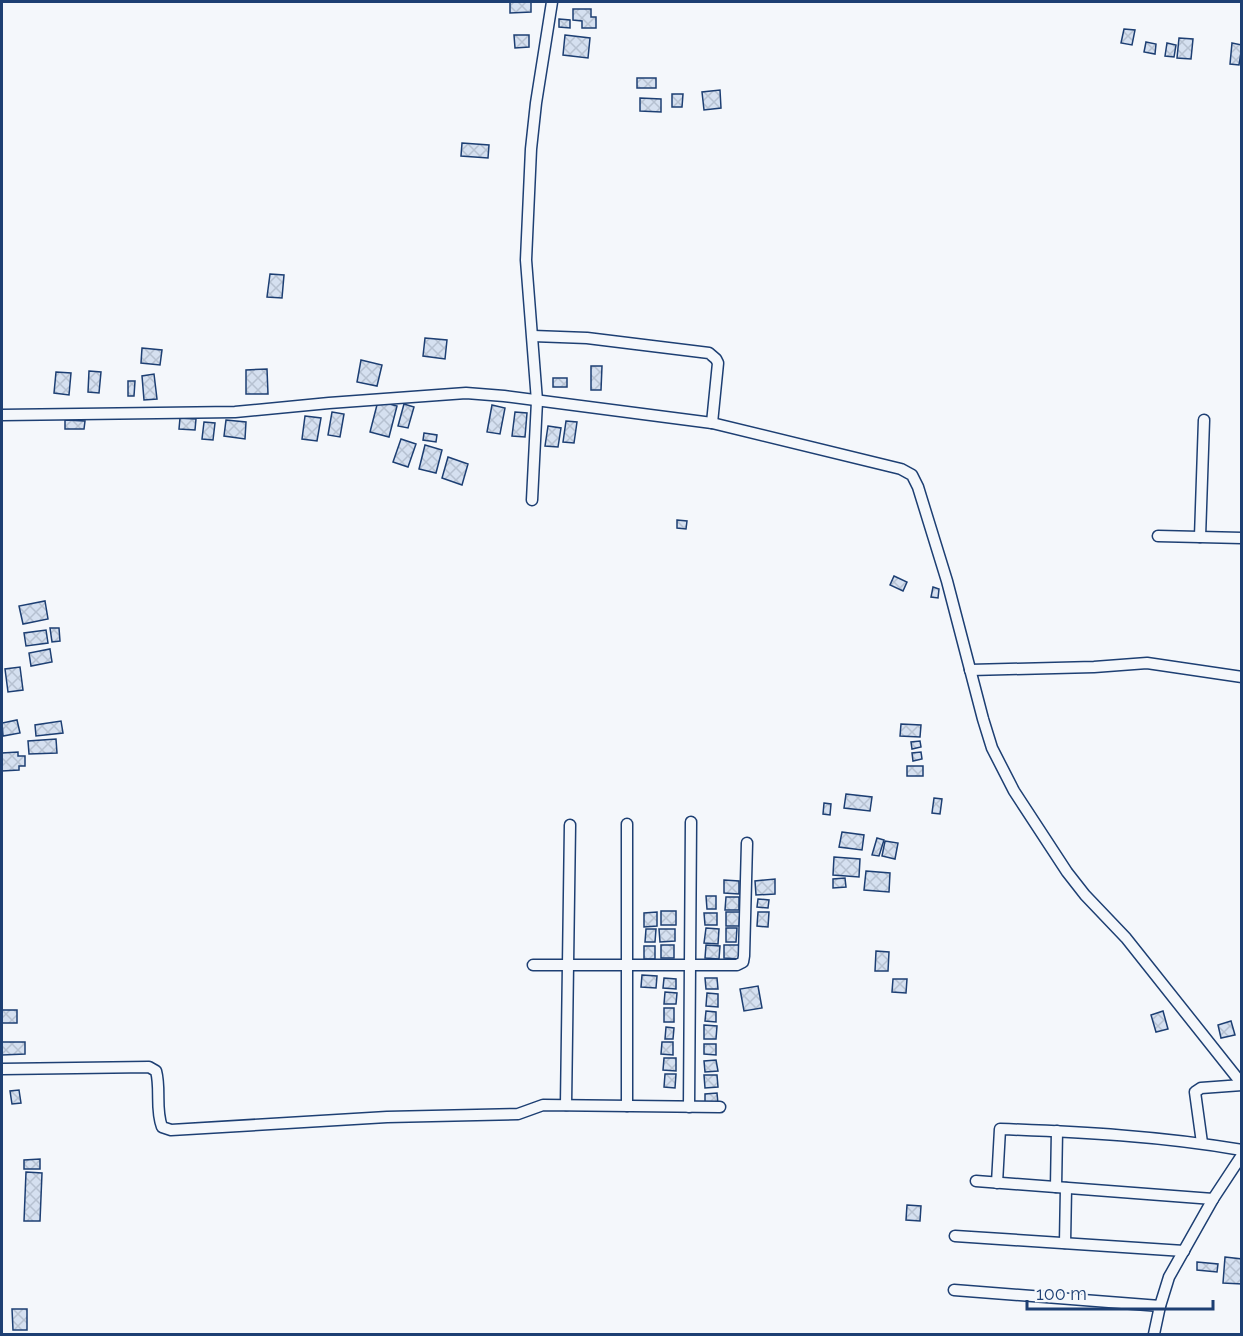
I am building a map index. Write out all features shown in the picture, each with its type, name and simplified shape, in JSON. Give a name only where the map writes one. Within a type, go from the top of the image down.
[{"type":"street","points":[[532,500],[537,401],[526,260],[531,149],[552,2]]},
{"type":"street","points":[[532,336],[587,338],[710,353],[718,363],[712,423]]},
{"type":"street","points":[[2,415],[224,412],[466,393],[712,423],[902,469],[912,475],[918,487],[992,748],[1014,791],[1066,872],[1126,938],[1242,1084]]},
{"type":"street","points":[[1200,537],[1204,420]]},
{"type":"street","points":[[1158,537],[1242,538]]},
{"type":"street","points":[[970,670],[1094,667],[1147,663],[1242,677]]},
{"type":"street","points":[[689,1107],[688,964],[691,822]]},
{"type":"street","points":[[627,824],[627,1107]]},
{"type":"street","points":[[566,1105],[570,825]]},
{"type":"street","points":[[532,965],[737,965],[743,962],[747,843]]},
{"type":"street","points":[[2,1070],[149,1067],[156,1071],[158,1080],[159,1119],[162,1127],[171,1130],[387,1118],[489,1116],[518,1114],[543,1105],[720,1107]]},
{"type":"street","points":[[1202,1143],[1195,1092],[1201,1088],[1242,1084]]},
{"type":"street","points":[[997,1183],[1000,1129],[1091,1132],[1202,1143],[1242,1150]]},
{"type":"street","points":[[1057,1131],[1065,1243]]},
{"type":"street","points":[[1154,1335],[1169,1277],[1242,1155]]},
{"type":"street","points":[[976,1182],[1214,1199]]},
{"type":"street","points":[[955,1236],[1184,1251]]},
{"type":"street","points":[[954,1290],[1160,1306]]},
{"type":"building","points":[[510,2],[531,2],[531,12],[510,13]]},
{"type":"building","points":[[573,9],[591,9],[591,17],[596,17],[596,28],[582,28],[582,21],[573,20]]},
{"type":"building","points":[[559,19],[570,20],[570,28],[559,27]]},
{"type":"building","points":[[1124,29],[1135,30],[1132,45],[1121,43]]},
{"type":"building","points":[[514,35],[529,35],[529,47],[515,48]]},
{"type":"building","points":[[565,35],[590,38],[588,58],[563,55]]},
{"type":"building","points":[[1179,38],[1193,39],[1191,59],[1177,58]]},
{"type":"building","points":[[1146,42],[1156,44],[1155,54],[1144,52]]},
{"type":"building","points":[[1167,43],[1176,45],[1174,57],[1165,56]]},
{"type":"building","points":[[1232,43],[1242,45],[1239,65],[1230,64]]},
{"type":"building","points":[[637,78],[656,78],[656,88],[637,88]]},
{"type":"building","points":[[720,90],[721,108],[704,110],[702,92]]},
{"type":"building","points":[[672,94],[683,94],[682,107],[672,107]]},
{"type":"building","points":[[640,98],[661,99],[661,112],[640,111]]},
{"type":"building","points":[[462,143],[489,145],[488,158],[461,156]]},
{"type":"building","points":[[270,274],[284,275],[282,298],[267,297]]},
{"type":"building","points":[[425,338],[447,340],[445,359],[423,356]]},
{"type":"building","points":[[142,348],[162,350],[160,365],[141,363]]},
{"type":"building","points":[[361,360],[382,365],[377,386],[357,382]]},
{"type":"building","points":[[591,366],[602,366],[601,390],[591,390]]},
{"type":"building","points":[[267,369],[268,394],[246,394],[246,370]]},
{"type":"building","points":[[89,371],[101,372],[99,393],[88,392]]},
{"type":"building","points":[[56,372],[71,373],[69,395],[54,393]]},
{"type":"building","points":[[154,374],[157,399],[144,400],[142,376]]},
{"type":"building","points":[[553,378],[567,378],[567,387],[553,387]]},
{"type":"building","points":[[128,381],[135,381],[134,396],[128,396]]},
{"type":"building","points":[[378,401],[397,406],[389,437],[370,432]]},
{"type":"building","points":[[404,404],[414,407],[408,428],[398,426]]},
{"type":"building","points":[[492,405],[505,408],[500,434],[487,432]]},
{"type":"building","points":[[332,412],[344,414],[340,437],[328,435]]},
{"type":"building","points":[[515,412],[527,413],[525,437],[512,436]]},
{"type":"building","points":[[305,416],[321,418],[317,441],[302,439]]},
{"type":"building","points":[[180,418],[196,419],[195,430],[179,429]]},
{"type":"building","points":[[65,420],[85,421],[84,429],[65,429]]},
{"type":"building","points":[[226,420],[246,422],[245,439],[224,436]]},
{"type":"building","points":[[566,421],[577,422],[574,443],[563,442]]},
{"type":"building","points":[[204,422],[215,423],[213,440],[202,439]]},
{"type":"building","points":[[548,426],[561,428],[558,447],[545,446]]},
{"type":"building","points":[[424,433],[437,435],[436,442],[423,440]]},
{"type":"building","points":[[401,439],[416,444],[408,467],[393,462]]},
{"type":"building","points":[[425,445],[442,450],[436,473],[419,469]]},
{"type":"building","points":[[448,457],[468,464],[462,485],[442,478]]},
{"type":"building","points":[[677,520],[687,521],[686,529],[677,528]]},
{"type":"building","points":[[894,576],[907,582],[903,591],[890,585]]},
{"type":"building","points":[[933,587],[939,589],[938,598],[931,597]]},
{"type":"building","points":[[45,601],[48,619],[23,624],[19,606]]},
{"type":"building","points":[[50,628],[59,628],[60,641],[52,642]]},
{"type":"building","points":[[46,630],[48,643],[26,646],[24,633]]},
{"type":"building","points":[[50,649],[52,662],[31,666],[29,653]]},
{"type":"building","points":[[20,667],[23,690],[8,692],[5,669]]},
{"type":"building","points":[[17,720],[20,733],[3,736],[2,723]]},
{"type":"building","points":[[61,721],[63,733],[36,736],[35,725]]},
{"type":"building","points":[[901,724],[921,725],[920,737],[900,736]]},
{"type":"building","points":[[56,739],[57,753],[29,754],[28,741]]},
{"type":"building","points":[[920,741],[921,747],[912,749],[911,742]]},
{"type":"building","points":[[18,752],[18,756],[25,756],[25,766],[19,766],[19,770],[2,771],[2,753]]},
{"type":"building","points":[[921,752],[922,759],[913,761],[912,753]]},
{"type":"building","points":[[907,766],[923,766],[923,776],[907,776]]},
{"type":"building","points":[[846,794],[872,797],[870,811],[844,808]]},
{"type":"building","points":[[934,798],[942,799],[940,814],[932,813]]},
{"type":"building","points":[[824,803],[831,804],[830,815],[823,814]]},
{"type":"building","points":[[842,832],[864,835],[862,850],[839,847]]},
{"type":"building","points":[[877,838],[884,840],[879,856],[872,855]]},
{"type":"building","points":[[885,841],[898,843],[895,859],[882,856]]},
{"type":"building","points":[[834,857],[860,859],[859,877],[833,875]]},
{"type":"building","points":[[866,871],[890,873],[889,892],[864,890]]},
{"type":"building","points":[[845,878],[846,887],[833,888],[833,879]]},
{"type":"building","points":[[775,879],[775,894],[756,895],[755,881]]},
{"type":"building","points":[[724,880],[739,881],[739,894],[724,893]]},
{"type":"building","points":[[706,896],[716,896],[716,909],[707,909]]},
{"type":"building","points":[[726,897],[739,897],[739,910],[725,910]]},
{"type":"building","points":[[758,899],[769,900],[768,908],[757,907]]},
{"type":"building","points":[[661,911],[676,911],[676,925],[661,925]]},
{"type":"building","points":[[657,912],[657,926],[644,927],[644,913]]},
{"type":"building","points":[[726,912],[740,912],[739,926],[726,926]]},
{"type":"building","points":[[758,912],[769,912],[768,927],[757,926]]},
{"type":"building","points":[[704,913],[717,913],[717,925],[705,925]]},
{"type":"building","points":[[706,928],[719,929],[718,944],[704,943]]},
{"type":"building","points":[[726,928],[737,928],[736,942],[726,942]]},
{"type":"building","points":[[646,929],[656,929],[655,942],[645,942]]},
{"type":"building","points":[[659,929],[675,929],[675,941],[660,942]]},
{"type":"building","points":[[661,945],[674,945],[674,958],[661,958]]},
{"type":"building","points":[[706,945],[720,946],[719,959],[705,958]]},
{"type":"building","points":[[724,945],[739,945],[739,959],[724,958]]},
{"type":"building","points":[[644,946],[655,946],[655,959],[644,959]]},
{"type":"building","points":[[876,951],[889,952],[888,971],[875,971]]},
{"type":"building","points":[[642,975],[657,976],[656,988],[641,987]]},
{"type":"building","points":[[664,978],[676,979],[676,989],[663,988]]},
{"type":"building","points":[[705,978],[717,978],[718,989],[706,989]]},
{"type":"building","points":[[893,979],[907,979],[906,993],[892,992]]},
{"type":"building","points":[[758,986],[762,1008],[744,1011],[740,989]]},
{"type":"building","points":[[665,992],[677,993],[676,1004],[664,1004]]},
{"type":"building","points":[[707,993],[718,994],[718,1007],[706,1006]]},
{"type":"building","points":[[664,1008],[674,1008],[674,1022],[664,1022]]},
{"type":"building","points":[[2,1010],[17,1010],[17,1023],[2,1023]]},
{"type":"building","points":[[706,1011],[716,1012],[716,1022],[705,1021]]},
{"type":"building","points":[[1163,1011],[1168,1029],[1156,1032],[1151,1015]]},
{"type":"building","points":[[1231,1021],[1235,1035],[1221,1038],[1218,1025]]},
{"type":"building","points":[[704,1025],[717,1026],[716,1039],[704,1039]]},
{"type":"building","points":[[666,1027],[674,1028],[673,1039],[665,1039]]},
{"type":"building","points":[[2,1042],[25,1042],[25,1054],[2,1055]]},
{"type":"building","points":[[662,1042],[673,1042],[673,1055],[661,1054]]},
{"type":"building","points":[[704,1044],[716,1044],[716,1055],[704,1054]]},
{"type":"building","points":[[664,1058],[676,1058],[676,1071],[663,1070]]},
{"type":"building","points":[[716,1060],[718,1071],[705,1072],[704,1061]]},
{"type":"building","points":[[665,1074],[676,1074],[675,1088],[664,1087]]},
{"type":"building","points":[[704,1075],[717,1075],[718,1087],[705,1088]]},
{"type":"building","points":[[19,1090],[21,1103],[12,1104],[10,1091]]},
{"type":"building","points":[[717,1093],[718,1104],[705,1104],[705,1094]]},
{"type":"building","points":[[40,1159],[40,1169],[24,1169],[24,1160]]},
{"type":"building","points":[[26,1172],[42,1173],[40,1221],[24,1221]]},
{"type":"building","points":[[907,1205],[921,1206],[920,1221],[906,1220]]},
{"type":"building","points":[[1225,1257],[1242,1259],[1242,1284],[1223,1283]]},
{"type":"building","points":[[1197,1262],[1218,1264],[1217,1272],[1197,1270]]},
{"type":"building","points":[[12,1309],[27,1309],[27,1330],[13,1330]]}]
